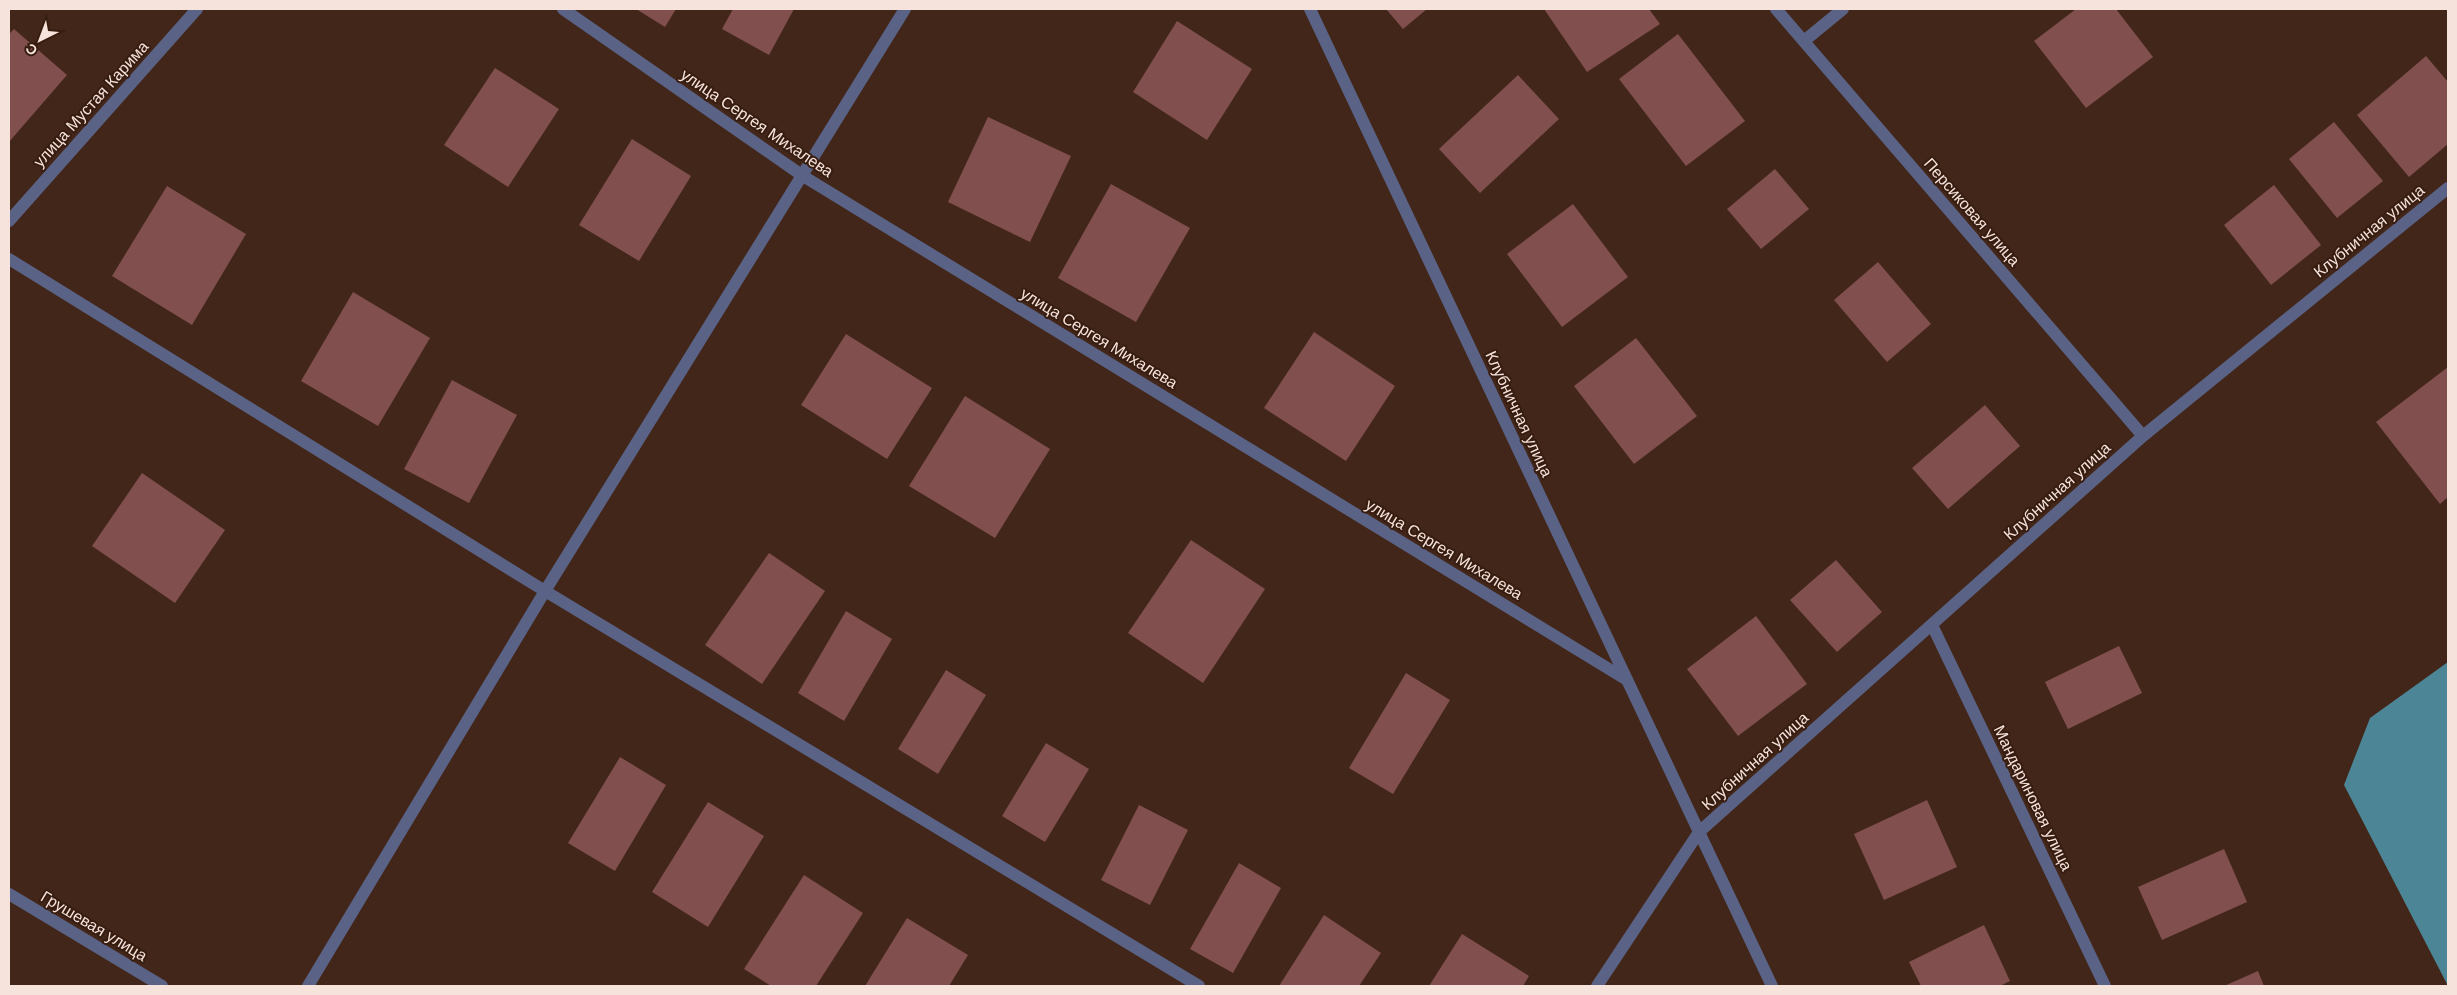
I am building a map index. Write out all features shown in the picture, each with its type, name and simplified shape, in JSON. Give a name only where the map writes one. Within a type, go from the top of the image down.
[{"type":"street","name":"улица Мустая Карима","points":[[9,221],[197,9]]},
{"type":"street","name":"улица Сергея Михалева","points":[[563,9],[802,176],[1627,680]]},
{"type":"street","points":[[308,986],[545,591],[906,9]]},
{"type":"street","name":"Клубничная улица","points":[[1310,9],[1772,986]]},
{"type":"street","name":"Персиковая улица","points":[[1776,9],[2143,436]]},
{"type":"street","points":[[1804,41],[1843,9]]},
{"type":"street","name":"Клубничная улица","points":[[1699,832],[2143,436],[2448,188]]},
{"type":"street","points":[[9,259],[545,591],[1199,986]]},
{"type":"street","name":"Мандариновая улица","points":[[1932,625],[2105,986]]},
{"type":"street","points":[[1597,986],[1699,832]]},
{"type":"street","name":"Грушевая улица","points":[[9,894],[162,986]]},
{"type":"water","points":[[2448,662],[2448,986],[2344,785],[2370,718]]},
{"type":"building","points":[[636,9],[676,9],[665,27]]},
{"type":"building","points":[[733,9],[794,9],[769,55],[722,29]]},
{"type":"building","points":[[1386,9],[1427,9],[1403,29]]},
{"type":"building","points":[[1544,9],[1649,9],[1660,24],[1587,72]]},
{"type":"building","points":[[2076,9],[2116,9],[2153,57],[2086,108],[2034,41]]},
{"type":"building","points":[[1177,21],[1252,69],[1207,140],[1133,92]]},
{"type":"building","points":[[14,29],[67,75],[9,142],[9,34]]},
{"type":"building","points":[[1678,34],[1745,121],[1686,166],[1619,79]]},
{"type":"building","points":[[2426,56],[2448,82],[2448,144],[2409,177],[2357,115]]},
{"type":"building","points":[[495,68],[559,109],[508,187],[444,145]]},
{"type":"building","points":[[1518,75],[1559,119],[1480,193],[1439,149]]},
{"type":"building","points":[[988,117],[1071,156],[1030,242],[948,202]]},
{"type":"building","points":[[2334,122],[2383,181],[2337,218],[2289,159]]},
{"type":"building","points":[[632,139],[691,176],[639,261],[579,225]]},
{"type":"building","points":[[1775,169],[1809,209],[1761,249],[1727,209]]},
{"type":"building","points":[[1111,184],[1190,228],[1136,322],[1058,278]]},
{"type":"building","points":[[2274,185],[2321,245],[2271,285],[2224,225]]},
{"type":"building","points":[[167,186],[246,234],[192,325],[112,276]]},
{"type":"building","points":[[1573,204],[1628,277],[1562,327],[1507,254]]},
{"type":"building","points":[[1878,262],[1931,324],[1887,362],[1834,300]]},
{"type":"building","points":[[353,292],[430,338],[378,426],[301,381]]},
{"type":"building","points":[[1314,332],[1395,386],[1346,461],[1264,408]]},
{"type":"building","points":[[846,334],[932,388],[887,459],[801,405]]},
{"type":"building","points":[[1636,338],[1697,416],[1634,464],[1574,386]]},
{"type":"building","points":[[2448,367],[2448,497],[2440,504],[2376,422]]},
{"type":"building","points":[[452,380],[517,415],[469,503],[404,469]]},
{"type":"building","points":[[965,396],[1050,449],[995,538],[909,486]]},
{"type":"building","points":[[1985,405],[2020,446],[1948,509],[1912,468]]},
{"type":"building","points":[[142,473],[225,530],[175,603],[92,546]]},
{"type":"building","points":[[1191,540],[1265,589],[1203,683],[1128,633]]},
{"type":"building","points":[[769,553],[825,591],[762,684],[705,645]]},
{"type":"building","points":[[1836,560],[1882,612],[1837,652],[1790,600]]},
{"type":"building","points":[[846,611],[892,639],[844,721],[798,693]]},
{"type":"building","points":[[1756,616],[1807,684],[1738,736],[1687,669]]},
{"type":"building","points":[[2119,646],[2142,693],[2068,729],[2045,682]]},
{"type":"building","points":[[946,670],[986,695],[938,774],[898,749]]},
{"type":"building","points":[[1406,673],[1450,700],[1393,794],[1349,768]]},
{"type":"building","points":[[1046,743],[1089,769],[1045,842],[1002,816]]},
{"type":"building","points":[[620,757],[666,785],[615,871],[568,843]]},
{"type":"building","points":[[1927,800],[1957,867],[1884,900],[1854,834]]},
{"type":"building","points":[[708,802],[764,836],[708,927],[652,892]]},
{"type":"building","points":[[1139,805],[1188,830],[1150,905],[1101,880]]},
{"type":"building","points":[[2224,849],[2247,902],[2162,940],[2138,887]]},
{"type":"building","points":[[1239,863],[1281,888],[1233,973],[1190,949]]},
{"type":"building","points":[[804,875],[863,913],[816,986],[771,986],[744,969]]},
{"type":"building","points":[[1324,915],[1381,953],[1359,986],[1279,986]]},
{"type":"building","points":[[907,918],[968,955],[949,986],[865,986]]},
{"type":"building","points":[[1984,925],[2010,981],[2000,986],[1921,986],[1909,962]]},
{"type":"building","points":[[1462,934],[1529,976],[1523,986],[1429,986]]},
{"type":"building","points":[[2258,971],[2264,986],[2224,986]]}]
